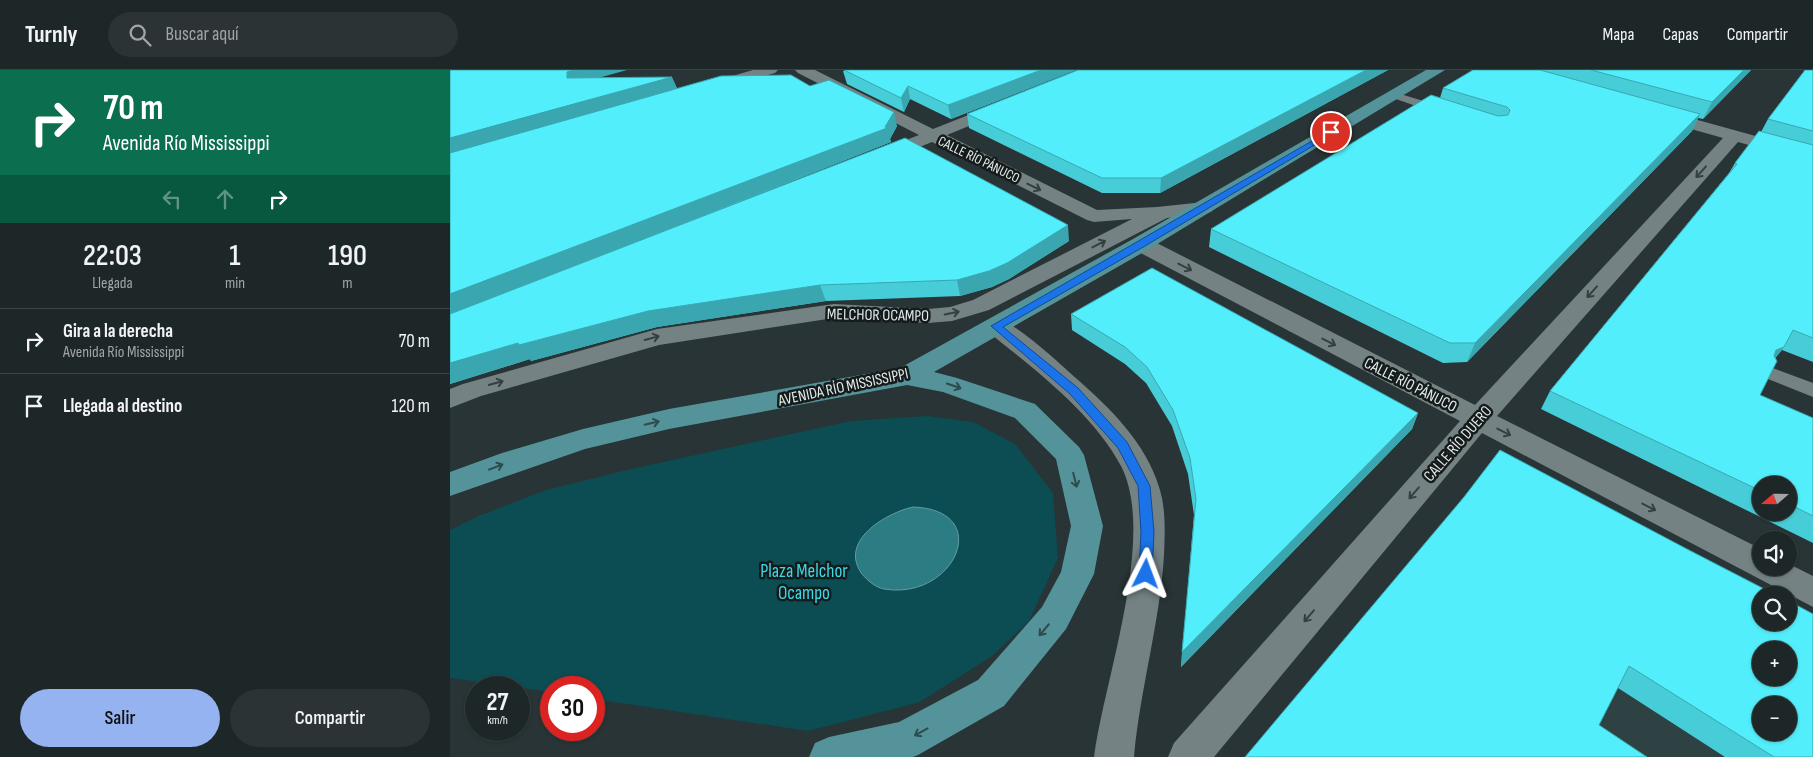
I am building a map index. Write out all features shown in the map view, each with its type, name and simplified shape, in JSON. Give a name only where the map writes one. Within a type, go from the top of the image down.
[{"type":"main road","name":"AVENIDA RÍO MISSISSIPPI","points":[[450,484],[512,461],[583,439],[669,419],[897,377],[996,326],[1142,244],[1437,70]]},
{"type":"main road","points":[[829,757],[904,742],[991,693],[1054,618],[1077,574],[1087,526],[1069,454],[1025,411],[948,384],[897,377]]},
{"type":"street","points":[[695,92],[770,70]]},
{"type":"street","name":"CALLE RÍO PÁNUCO","points":[[803,70],[931,136],[1094,216],[1162,212]]},
{"type":"street","points":[[857,165],[1022,99]]},
{"type":"street","points":[[1641,110],[1813,158]]},
{"type":"street","name":"CALLE RÍO DUERO","points":[[1188,757],[1478,419],[1734,136]]},
{"type":"street","name":"MELCHOR OCAMPO","points":[[450,399],[472,390],[657,337],[834,311],[928,316],[952,314],[981,305],[1162,212],[1204,208]]},
{"type":"street","name":"CALLE RÍO PÁNUCO","points":[[1142,244],[1752,560]]},
{"type":"street","points":[[996,326],[1034,356],[1080,398],[1123,445],[1144,486],[1148,532],[1146,574],[1114,757]]},
{"type":"street","points":[[1782,576],[1813,592]]},
{"type":"lane","points":[[1394,95],[1451,114]]},
{"type":"lane","points":[[1770,372],[1813,390]]},
{"type":"shaded area","points":[[913,507],[938,512],[953,523],[959,537],[956,554],[946,569],[930,582],[909,589],[884,589],[878,587],[862,574],[856,562],[856,550],[860,540],[868,530],[890,515]]},
{"type":"shaded area","points":[[1612,684],[1725,757],[1604,757],[1582,741]]},
{"type":"green space","name":"Plaza Melchor Ocampo","points":[[927,416],[973,422],[1015,444],[1053,493],[1058,558],[1029,621],[992,656],[920,702],[808,731],[605,701],[605,676],[540,676],[540,690],[530,689],[530,676],[465,676],[465,680],[450,678],[450,530],[481,515],[546,490],[631,469],[851,421]]},
{"type":"building","points":[[450,70],[573,70],[567,72],[567,78],[672,77],[450,138]]},
{"type":"building","points":[[844,70],[1041,70],[948,105],[908,86],[901,98]]},
{"type":"building","points":[[1078,70],[1366,70],[1161,178],[1102,178],[967,114]]},
{"type":"building","points":[[1473,70],[1540,70],[1700,114],[1475,343],[1450,343],[1211,229],[1431,95],[1498,116],[1508,115],[1510,110],[1507,107],[1443,88]]},
{"type":"building","points":[[1591,70],[1744,70],[1712,102]]},
{"type":"building","points":[[1805,70],[1813,70],[1813,131],[1768,119]]},
{"type":"building","points":[[791,75],[810,86],[829,80],[894,112],[885,127],[887,128],[450,294],[450,153],[721,76]]},
{"type":"building","points":[[1759,131],[1813,145],[1813,338],[1793,330],[1784,347],[1776,350],[1774,356],[1777,361],[1760,395],[1813,418],[1813,516],[1798,508],[1798,476],[1752,476],[1752,487],[1550,391],[1737,164],[1735,163]]},
{"type":"building","points":[[905,138],[1068,225],[1007,263],[989,271],[957,280],[820,285],[648,311],[519,345],[518,343],[450,363],[450,314]]},
{"type":"building","points":[[1152,268],[1418,413],[1182,652],[1196,499],[1190,458],[1173,410],[1147,367],[1125,347],[1071,314]]},
{"type":"building","points":[[1500,450],[1759,586],[1752,586],[1752,631],[1797,631],[1797,605],[1813,614],[1813,757],[1774,757],[1629,666],[1599,725],[1647,757],[1245,757],[1464,497]]},
{"type":"route","points":[[1146,574],[1148,532],[1144,486],[1123,445],[1074,391],[996,326],[1142,244],[1331,132]]}]
